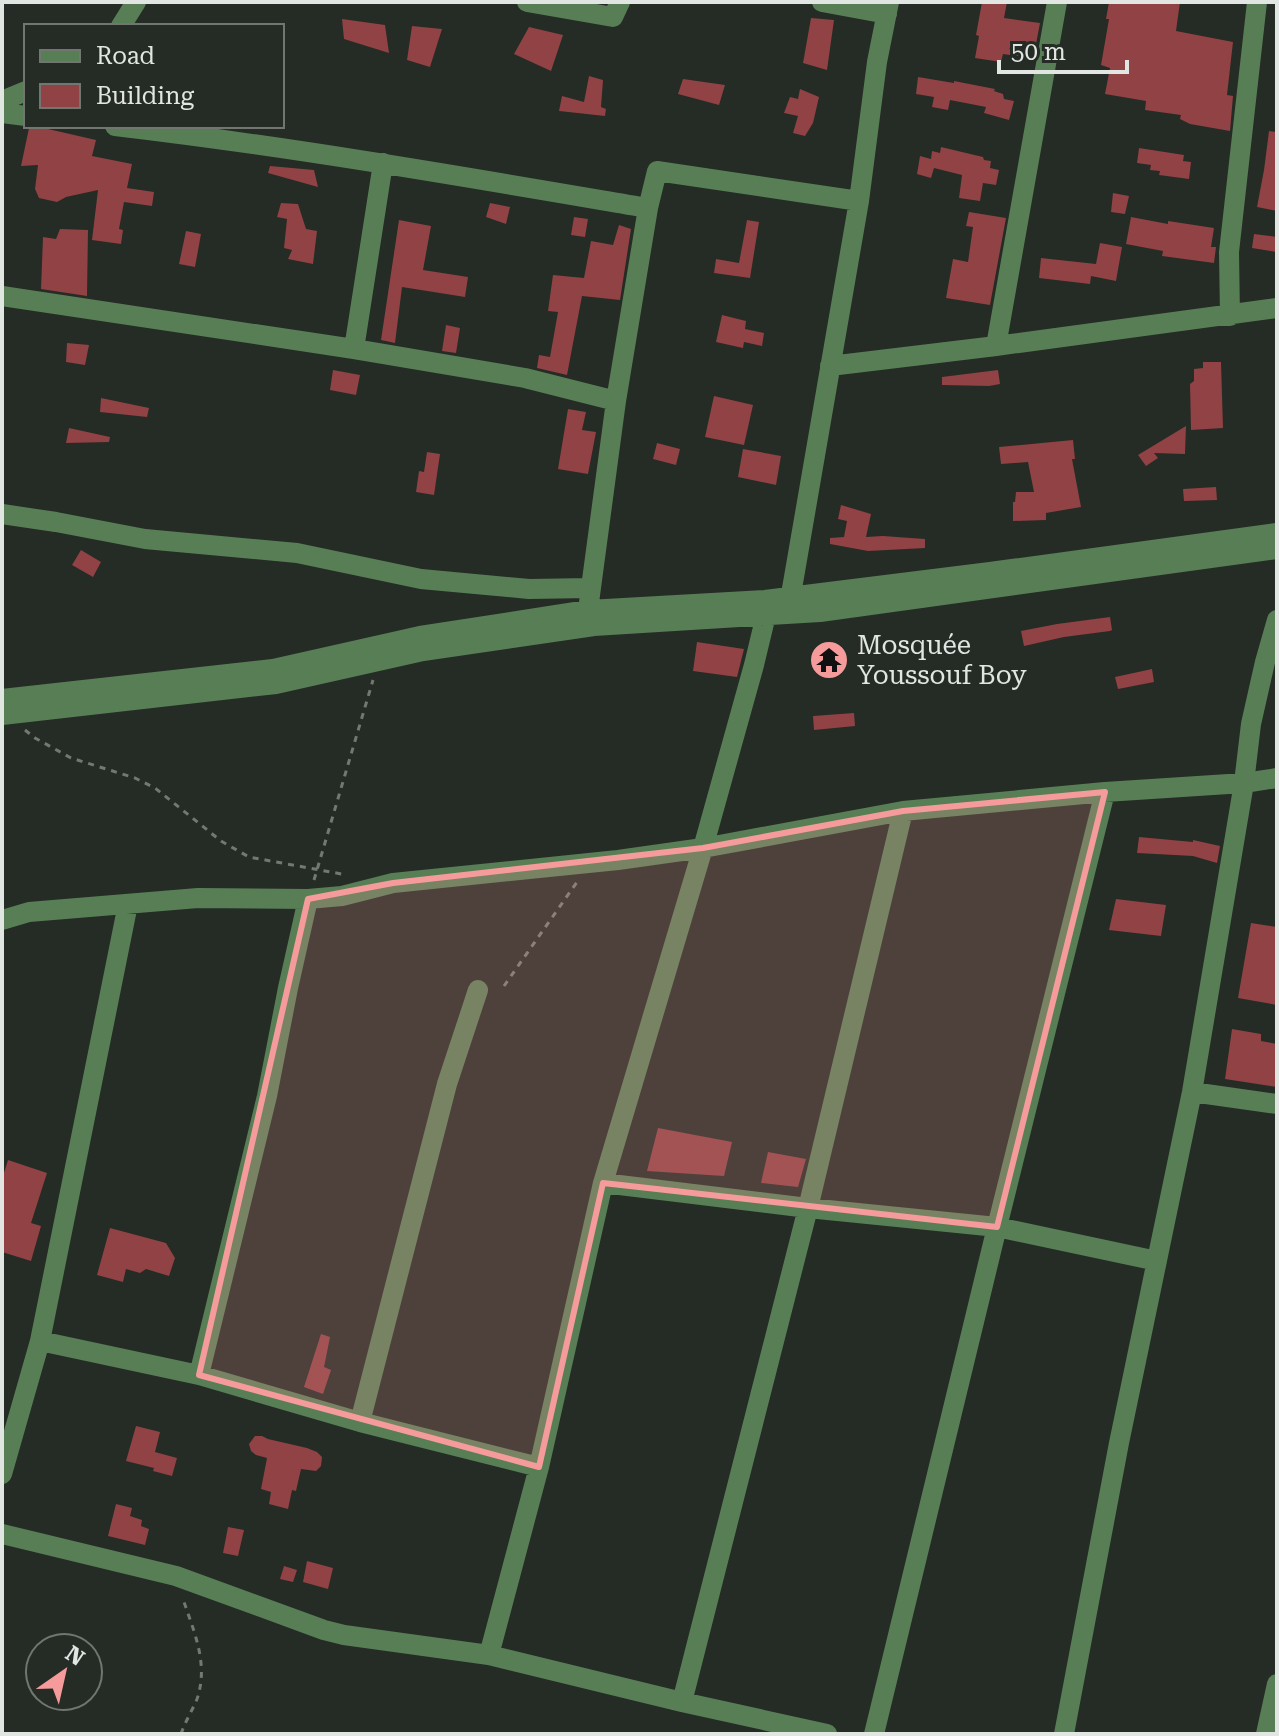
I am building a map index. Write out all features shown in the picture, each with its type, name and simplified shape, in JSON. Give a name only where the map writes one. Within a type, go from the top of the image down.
[{"type":"street","points":[[122,24],[136,2]]},
{"type":"street","points":[[527,2],[613,17],[620,2]]},
{"type":"street","points":[[789,605],[859,201],[877,62],[888,8],[822,2]]},
{"type":"street","points":[[996,346],[1057,2]]},
{"type":"street","points":[[1230,316],[1229,252],[1257,2]]},
{"type":"street","points":[[2,104],[24,92]]},
{"type":"street","points":[[2,113],[24,116]]},
{"type":"street","points":[[131,128],[262,144],[648,208]]},
{"type":"street","points":[[354,349],[383,163]]},
{"type":"street","points":[[588,610],[616,401],[657,171],[859,201]]},
{"type":"street","points":[[2,296],[525,378],[616,401]]},
{"type":"street","points":[[830,366],[1277,308]]},
{"type":"street","points":[[2,514],[145,539],[297,553],[421,579],[529,589],[590,588]]},
{"type":"street","points":[[4,709],[276,684],[423,651],[594,626],[766,615],[789,605],[990,572],[1277,533]]},
{"type":"street","points":[[4,709],[273,669],[420,636],[588,610],[750,601],[820,612],[1277,549]]},
{"type":"street","points":[[489,1655],[539,1467],[603,1183],[703,848],[766,615]]},
{"type":"street","points":[[1064,1734],[1119,1443],[1192,1092],[1244,783],[1251,724],[1277,620]]},
{"type":"street","points":[[2,920],[29,912],[198,898],[308,899],[342,896],[393,883],[703,848],[903,811],[1277,778]]},
{"type":"street","points":[[874,1734],[1105,792]]},
{"type":"street","points":[[682,1702],[808,1208],[903,811]]},
{"type":"street","points":[[199,1375],[267,1096],[308,899]]},
{"type":"street","points":[[2,1474],[40,1341],[128,904]]},
{"type":"street","points":[[360,1422],[447,1084],[478,990]]},
{"type":"street","points":[[1192,1092],[1277,1104]]},
{"type":"street","points":[[603,1183],[997,1227],[1157,1261]]},
{"type":"street","points":[[40,1341],[199,1375],[360,1422],[539,1467]]},
{"type":"street","points":[[2,1534],[176,1576],[334,1633],[489,1655],[827,1734]]},
{"type":"street","points":[[1266,1734],[1277,1684]]},
{"type":"path","points":[[308,899],[379,661]]},
{"type":"path","points":[[4,709],[35,738],[71,758],[135,778],[155,788],[236,850],[263,860],[317,870]]},
{"type":"path","points":[[504,986],[591,863]]},
{"type":"path","points":[[176,1576],[199,1644],[203,1671],[197,1697],[181,1734]]},
{"type":"highlighted area","points":[[1105,792],[997,1227],[603,1183],[539,1467],[199,1375],[308,899],[393,883],[703,848],[903,811]]},
{"type":"building","points":[[982,2],[1007,2],[1004,18],[1040,23],[1036,44],[1026,43],[1024,57],[1003,54],[1001,62],[975,58]]},
{"type":"building","points":[[1109,2],[1180,2],[1176,31],[1233,42],[1227,95],[1233,96],[1230,131],[1190,124],[1180,119],[1181,115],[1145,110],[1146,101],[1105,94],[1110,68],[1101,65]]},
{"type":"building","points":[[811,18],[834,20],[827,70],[803,63]]},
{"type":"building","points":[[342,19],[385,25],[389,53],[344,39]]},
{"type":"building","points":[[412,26],[442,29],[430,67],[407,60]]},
{"type":"building","points":[[529,27],[563,35],[551,71],[514,54]]},
{"type":"building","points":[[589,76],[603,80],[601,107],[606,109],[605,116],[559,111],[562,96],[584,102]]},
{"type":"building","points":[[918,77],[995,89],[1003,94],[1004,99],[1014,101],[1009,120],[984,113],[986,107],[950,100],[948,110],[932,107],[934,97],[916,94]]},
{"type":"building","points":[[683,79],[725,85],[719,105],[678,94]]},
{"type":"building","points":[[800,89],[819,97],[813,123],[805,136],[793,133],[798,116],[784,113],[790,97],[798,99]]},
{"type":"building","points":[[29,128],[44,128],[96,140],[92,156],[132,164],[127,188],[154,192],[152,206],[124,202],[119,229],[123,230],[121,244],[92,240],[98,190],[57,202],[39,198],[35,189],[38,165],[21,166]]},
{"type":"building","points":[[1269,131],[1277,132],[1277,211],[1257,207]]},
{"type":"building","points":[[941,147],[991,161],[990,168],[999,170],[996,185],[983,183],[980,201],[959,198],[962,175],[934,168],[931,178],[917,174],[920,156],[931,159],[932,151],[940,153]]},
{"type":"building","points":[[1139,148],[1184,155],[1183,161],[1191,162],[1189,179],[1159,175],[1160,171],[1150,170],[1151,165],[1137,163]]},
{"type":"building","points":[[270,166],[314,170],[318,187],[268,173]]},
{"type":"building","points":[[1113,193],[1129,196],[1125,214],[1111,212]]},
{"type":"building","points":[[281,203],[298,204],[306,229],[317,231],[313,264],[288,259],[292,250],[284,248],[287,219],[277,217]]},
{"type":"building","points":[[490,203],[510,207],[506,224],[486,217]]},
{"type":"building","points":[[969,212],[1006,218],[990,305],[946,298],[953,259],[968,262],[973,227],[966,226]]},
{"type":"building","points":[[574,217],[588,219],[585,237],[571,235]]},
{"type":"building","points":[[1131,217],[1214,228],[1211,247],[1216,247],[1214,263],[1162,256],[1163,251],[1126,244]]},
{"type":"building","points":[[399,220],[431,226],[423,270],[468,277],[465,297],[402,287],[395,343],[381,340]]},
{"type":"building","points":[[747,220],[759,222],[750,278],[714,273],[716,259],[739,263]]},
{"type":"building","points":[[619,225],[631,229],[620,300],[582,296],[567,375],[537,368],[539,355],[550,357],[558,312],[548,311],[553,275],[584,278],[591,241],[613,245]]},
{"type":"building","points":[[60,229],[88,230],[87,296],[41,289],[43,237],[56,239]]},
{"type":"building","points":[[186,231],[201,234],[195,267],[179,264]]},
{"type":"building","points":[[1254,234],[1277,237],[1277,252],[1252,248]]},
{"type":"building","points":[[1100,243],[1122,247],[1116,281],[1091,276],[1090,284],[1039,278],[1041,258],[1096,264]]},
{"type":"building","points":[[722,315],[746,321],[745,329],[764,333],[762,346],[744,342],[743,348],[716,342]]},
{"type":"building","points":[[446,325],[460,328],[456,353],[442,351]]},
{"type":"building","points":[[67,343],[89,345],[85,365],[66,362]]},
{"type":"building","points":[[1203,362],[1221,362],[1223,428],[1191,430],[1190,384],[1194,381],[1194,369],[1203,368]]},
{"type":"building","points":[[333,370],[360,375],[356,395],[330,390]]},
{"type":"building","points":[[998,370],[1000,384],[942,385],[942,377]]},
{"type":"building","points":[[714,396],[753,405],[744,445],[705,437]]},
{"type":"building","points":[[101,398],[149,408],[147,417],[100,412]]},
{"type":"building","points":[[568,409],[586,412],[582,430],[596,432],[588,474],[558,469]]},
{"type":"building","points":[[1186,426],[1185,454],[1154,453],[1158,458],[1146,466],[1138,455]]},
{"type":"building","points":[[69,428],[110,437],[109,442],[66,443]]},
{"type":"building","points":[[1073,440],[1075,459],[1072,459],[1081,507],[1046,513],[1046,520],[1013,521],[1016,492],[1034,492],[1028,462],[1001,464],[999,447]]},
{"type":"building","points":[[657,443],[680,449],[676,465],[653,459]]},
{"type":"building","points":[[743,449],[781,456],[776,485],[738,477]]},
{"type":"building","points":[[427,452],[440,454],[434,495],[416,492],[419,471],[424,472]]},
{"type":"building","points":[[1216,487],[1217,500],[1184,501],[1183,489]]},
{"type":"building","points":[[841,505],[871,514],[866,537],[925,539],[925,548],[868,551],[830,544],[830,538],[844,537],[847,521],[838,519]]},
{"type":"building","points":[[81,550],[101,562],[93,577],[72,565]]},
{"type":"building","points":[[1110,617],[1110,631],[1024,646],[1021,631]]},
{"type":"building","points":[[697,642],[744,649],[737,677],[693,671]]},
{"type":"building","points":[[1152,669],[1154,682],[1118,689],[1115,677]]},
{"type":"building","points":[[854,713],[855,726],[814,730],[813,716]]},
{"type":"building","points":[[1139,837],[1193,840],[1220,846],[1217,863],[1193,856],[1137,853]]},
{"type":"building","points":[[1116,899],[1166,905],[1161,936],[1109,930]]},
{"type":"building","points":[[1251,923],[1277,927],[1277,1005],[1238,998]]},
{"type":"building","points":[[1232,1029],[1261,1034],[1261,1041],[1277,1044],[1277,1087],[1225,1079]]},
{"type":"building","points":[[658,1128],[732,1142],[724,1176],[647,1171]]},
{"type":"building","points":[[768,1152],[806,1159],[798,1187],[761,1183]]},
{"type":"building","points":[[8,1160],[47,1173],[31,1223],[41,1226],[31,1261],[2,1252],[2,1179]]},
{"type":"building","points":[[110,1228],[166,1243],[175,1258],[169,1276],[146,1269],[140,1273],[126,1269],[123,1282],[97,1275]]},
{"type":"building","points":[[321,1334],[330,1337],[324,1367],[331,1370],[323,1394],[304,1387]]},
{"type":"building","points":[[136,1426],[160,1432],[155,1452],[177,1458],[172,1476],[126,1461]]},
{"type":"building","points":[[255,1436],[307,1448],[322,1457],[321,1466],[316,1471],[301,1469],[288,1509],[269,1504],[271,1492],[261,1489],[267,1458],[251,1451],[249,1444]]},
{"type":"building","points":[[116,1504],[132,1508],[130,1516],[142,1520],[141,1526],[149,1529],[145,1545],[108,1536]]},
{"type":"building","points":[[228,1527],[244,1530],[238,1556],[223,1553]]},
{"type":"building","points":[[307,1561],[333,1568],[328,1589],[303,1582]]},
{"type":"building","points":[[284,1566],[297,1570],[293,1582],[280,1579]]},
{"type":"place","name":"Mosquée Youssouf Boy","points":[[829,660]]}]
